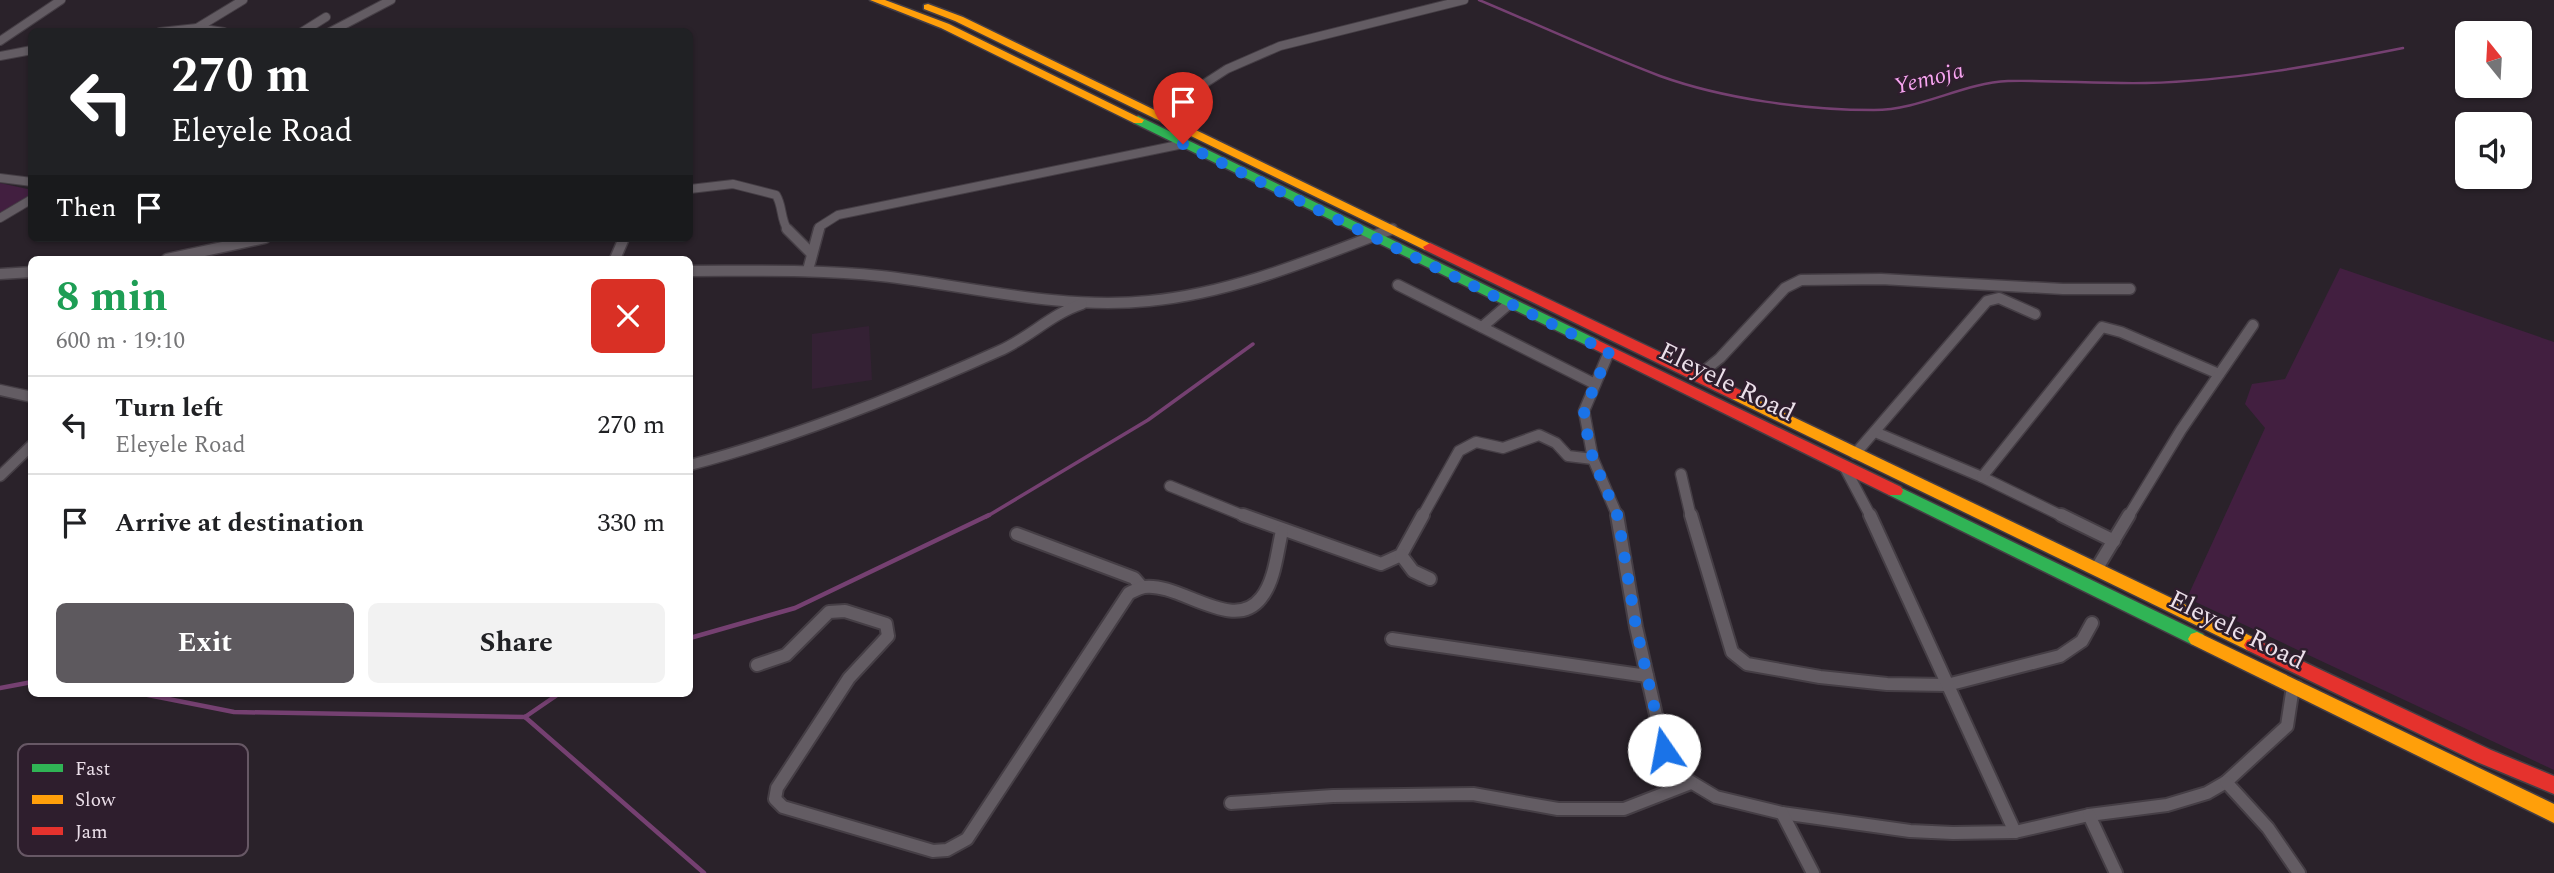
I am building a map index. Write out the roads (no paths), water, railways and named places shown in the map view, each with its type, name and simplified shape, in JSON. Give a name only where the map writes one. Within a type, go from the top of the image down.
[{"type":"main road","name":"Eleyele Road","points":[[875,0],[952,22],[1183,144],[1376,235],[1845,468],[2554,814]]},
{"type":"main road","name":"Eleyele Road","points":[[907,0],[1156,115],[2484,756],[2554,785]]},
{"type":"street","points":[[0,41],[61,0]]},
{"type":"street","points":[[197,28],[243,0]]},
{"type":"street","points":[[338,28],[391,0]]},
{"type":"street","points":[[1156,115],[1227,69],[1280,46],[1463,0]]},
{"type":"street","points":[[308,28],[326,17]]},
{"type":"street","points":[[0,56],[28,51]]},
{"type":"street","points":[[808,270],[819,227],[838,215],[1183,144]]},
{"type":"street","points":[[0,178],[28,182]]},
{"type":"street","points":[[693,188],[733,183],[776,195],[781,203],[778,212],[782,222],[812,254]]},
{"type":"street","points":[[0,218],[28,201]]},
{"type":"street","points":[[693,271],[808,270],[883,276],[1021,297],[1091,302],[1146,301],[1190,295],[1245,281],[1392,229]]},
{"type":"street","points":[[193,256],[238,242]]},
{"type":"street","points":[[0,274],[28,272]]},
{"type":"street","points":[[1698,376],[1720,358],[1784,288],[1801,281],[1870,279],[2063,289],[2130,289]]},
{"type":"street","points":[[1398,285],[1595,384]]},
{"type":"street","points":[[1855,454],[1987,301],[1999,298],[2035,314]]},
{"type":"street","points":[[693,464],[750,449],[939,378],[1007,348],[1061,312],[1091,302]]},
{"type":"street","points":[[1482,327],[1510,303]]},
{"type":"street","points":[[2097,568],[2181,430],[2253,325]]},
{"type":"street","points":[[1982,477],[2102,327],[2121,332],[2220,374]]},
{"type":"street","points":[[1609,352],[1584,411],[1593,459],[1618,517],[1647,676],[1664,750],[1672,764],[1691,783],[1716,797],[1782,813],[1910,831],[1953,833],[2015,832],[2089,815],[2167,804],[2207,793],[2226,782],[2287,726],[2292,693],[2297,687]]},
{"type":"street","points":[[0,390],[28,396]]},
{"type":"street","points":[[1875,432],[1982,477],[2114,541]]},
{"type":"street","points":[[1170,486],[1282,531],[1381,564],[1401,555],[1459,451],[1476,442],[1503,448],[1539,435],[1556,443],[1568,456],[1593,459]]},
{"type":"street","points":[[0,476],[28,449]]},
{"type":"street","points":[[1845,468],[1876,526],[2015,832]]},
{"type":"street","points":[[1681,474],[1693,526],[1732,652],[1747,664],[1820,677],[1887,684],[1947,685],[2060,656],[2082,640],[2092,623]]},
{"type":"street","points":[[757,665],[786,655],[829,612],[845,611],[886,624],[888,636],[849,678],[777,788],[775,799],[783,807],[933,852],[947,850],[967,839],[1126,597],[1141,586],[1160,586],[1219,609],[1236,611],[1252,608],[1263,597],[1282,531]]},
{"type":"street","points":[[1017,534],[1134,578],[1141,586]]},
{"type":"street","points":[[1401,555],[1413,571],[1430,579]]},
{"type":"street","points":[[1392,639],[1647,676]]},
{"type":"street","points":[[2226,782],[2268,828],[2300,873]]},
{"type":"street","points":[[1231,803],[1332,796],[1473,794],[1558,809],[1624,810],[1691,783]]},
{"type":"street","points":[[1782,813],[1813,873]]},
{"type":"street","points":[[2089,815],[2116,873]]},
{"type":"waterway","name":"Yemoja","points":[[1479,0],[1614,58],[1685,84],[1766,102],[1848,109],[1891,109],[1975,86],[2008,81],[2179,82],[2243,76],[2403,48]]},
{"type":"waterway","points":[[986,517],[1148,420],[1253,344]]},
{"type":"waterway","points":[[693,637],[795,608],[989,515]]},
{"type":"waterway","points":[[0,688],[28,683]]},
{"type":"waterway","points":[[158,697],[234,712],[525,717]]},
{"type":"waterway","points":[[525,717],[554,697]]},
{"type":"waterway","points":[[525,717],[704,873]]}]
